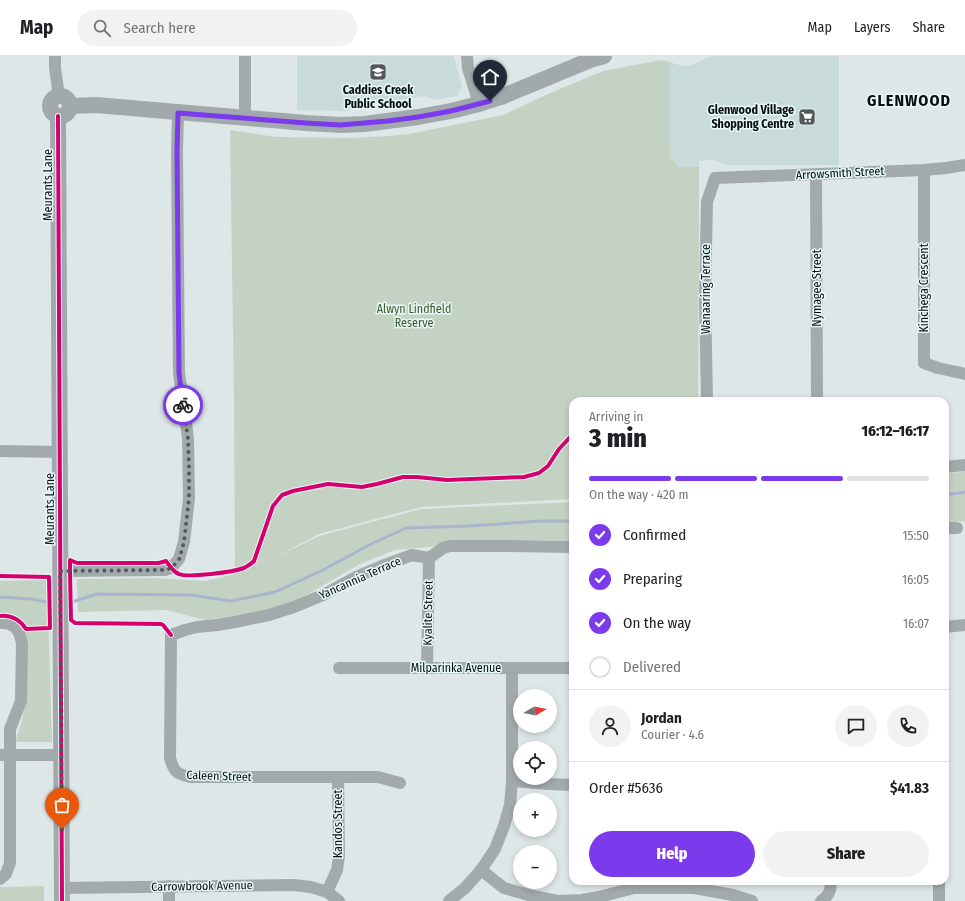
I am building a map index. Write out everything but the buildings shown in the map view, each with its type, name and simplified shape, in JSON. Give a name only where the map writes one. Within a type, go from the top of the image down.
[{"type":"street","points":[[55,56],[55,68],[64,101],[96,106],[323,124],[365,124],[451,111],[501,97],[564,70],[604,56]]},
{"type":"street","points":[[245,56],[245,118]]},
{"type":"street","points":[[467,56],[468,68],[479,104]]},
{"type":"street","name":"Meurants Lane","points":[[62,894],[58,116],[67,114],[69,111],[64,101]]},
{"type":"street","points":[[60,571],[165,570],[171,568],[179,560],[184,542],[189,498],[189,467],[188,438],[179,373],[178,113]]},
{"type":"street","name":"Arrowsmith Street","points":[[715,178],[924,170],[965,165]]},
{"type":"street","name":"Kinchega Crescent","points":[[924,170],[924,363],[938,368],[965,374]]},
{"type":"street","name":"Nymagee Street","points":[[816,174],[817,397]]},
{"type":"street","name":"Wanaaring Terrace","points":[[707,397],[705,296],[708,202],[715,178]]},
{"type":"street","points":[[0,451],[60,452]]},
{"type":"street","points":[[949,467],[965,465]]},
{"type":"street","points":[[429,558],[443,548],[450,546],[569,547]]},
{"type":"street","name":"Yancannia Terrace","points":[[172,635],[197,627],[217,625],[269,615],[323,595],[356,577],[412,555],[429,558]]},
{"type":"street","name":"Kyalite Street","points":[[427,668],[429,558]]},
{"type":"street","points":[[0,623],[7,623],[16,628],[22,644],[21,702],[10,728],[5,755],[10,864],[6,874],[0,879]]},
{"type":"street","points":[[949,627],[965,625]]},
{"type":"street","name":"Caleen Street","points":[[172,635],[170,758],[173,768],[180,775],[378,777],[400,783]]},
{"type":"street","name":"Milparinka Avenue","points":[[339,668],[569,668]]},
{"type":"street","points":[[449,901],[465,888],[481,870],[495,849],[510,805],[512,781],[512,668]]},
{"type":"street","points":[[5,755],[62,755]]},
{"type":"street","name":"Kandos Street","points":[[327,892],[337,870],[339,856],[338,777]]},
{"type":"street","points":[[512,781],[569,785]]},
{"type":"street","points":[[481,870],[504,888],[532,896],[558,901],[582,900],[634,888],[694,888],[733,895],[752,901]]},
{"type":"street","name":"Carrowbrook Avenue","points":[[62,894],[169,886],[294,885],[311,887],[327,892],[338,901]]},
{"type":"street","points":[[821,901],[827,897],[831,889],[831,885]]},
{"type":"street","points":[[939,885],[939,901]]},
{"type":"street","points":[[169,886],[169,901]]},
{"type":"shaded area","name":"Caddies Creek Public School","points":[[297,56],[454,56],[462,87],[457,96],[434,100],[425,96],[376,103],[370,101],[346,111],[297,110]]},
{"type":"shaded area","points":[[712,56],[839,56],[839,165],[728,165],[711,160],[699,161],[699,167],[679,167],[670,157],[670,62],[687,66]]},
{"type":"green space","name":"Alwyn Lindfield Reserve","points":[[661,60],[670,62],[670,157],[679,167],[699,167],[698,397],[569,397],[569,499],[421,507],[319,534],[274,558],[319,536],[421,509],[569,502],[569,541],[539,540],[484,542],[395,550],[360,564],[298,600],[255,613],[205,620],[166,610],[78,612],[77,579],[154,578],[206,581],[236,574],[230,130],[276,137],[350,138],[409,134],[503,115],[603,71]]},
{"type":"green space","points":[[965,471],[965,521],[949,521],[949,474]]},
{"type":"green space","points":[[47,580],[52,742],[15,742],[22,721],[26,700],[26,637],[0,619],[0,581]]},
{"type":"green space","points":[[44,886],[44,901],[0,901],[0,887]]},
{"type":"waterway","points":[[949,494],[965,492]]},
{"type":"waterway","points":[[75,601],[97,594],[191,595],[231,601],[275,592],[323,570],[371,544],[406,528],[469,526],[541,521],[569,521]]},
{"type":"waterway","points":[[0,597],[31,599],[47,602]]},
{"type":"cycle path","points":[[58,116],[62,901]]},
{"type":"cycle path","points":[[171,635],[161,624],[75,623],[71,620],[70,560],[77,563],[159,563],[166,561],[175,572],[184,575],[211,574],[238,570],[254,561],[273,506],[282,495],[293,491],[328,484],[362,487],[403,477],[447,480],[524,477],[539,473],[548,466],[559,449],[569,438]]},
{"type":"cycle path","points":[[0,576],[49,577],[50,628],[26,629],[15,619],[8,616],[0,616]]},
{"type":"way so far","points":[[62,829],[60,571],[165,570],[171,568],[179,560],[184,542],[189,498],[188,438],[183,405]]},
{"type":"place","name":"Caddies Creek Public School","points":[[378,72]]},
{"type":"place","name":"Glenwood Village Shopping Centre","points":[[807,117]]},
{"type":"district","name":"GLENWOOD","points":[[909,100]]},
{"type":"route","points":[[183,405],[179,373],[178,113],[340,125],[365,124],[418,117],[451,111],[490,101]]}]
